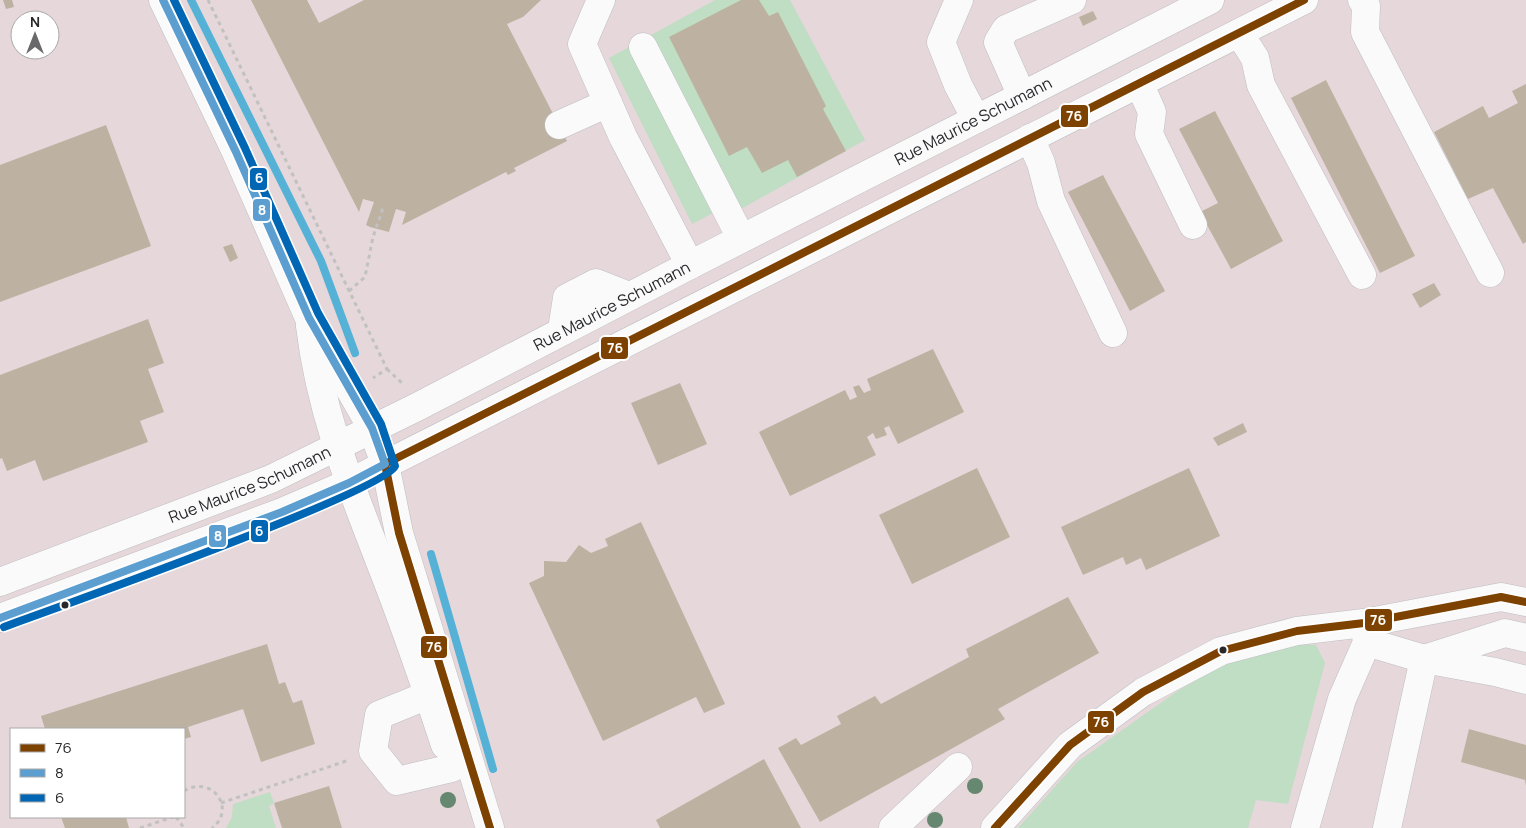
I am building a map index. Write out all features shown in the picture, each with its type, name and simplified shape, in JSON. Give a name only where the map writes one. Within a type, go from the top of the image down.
[{"type":"main road","points":[[164,0],[244,170],[309,318],[372,428],[385,464],[399,533],[490,828]]},
{"type":"main road","points":[[601,0],[582,44],[608,103],[690,265]]},
{"type":"main road","points":[[959,0],[940,42],[958,85],[976,119]]},
{"type":"main road","points":[[1022,96],[998,42],[1006,29],[1072,0]]},
{"type":"main road","name":"Rue Maurice Schumann","points":[[0,582],[270,479],[420,406],[741,238],[1210,0]]},
{"type":"main road","points":[[0,618],[282,512],[350,483],[1304,0]]},
{"type":"main road","points":[[1362,0],[1366,6],[1365,32],[1490,273]]},
{"type":"main road","points":[[1239,33],[1255,58],[1261,85],[1362,274]]},
{"type":"main road","points":[[643,47],[741,238]]},
{"type":"main road","points":[[1139,83],[1152,112],[1149,134],[1193,225]]},
{"type":"main road","points":[[559,125],[608,103]]},
{"type":"main road","points":[[1030,138],[1041,163],[1051,201],[1113,333]]},
{"type":"main road","points":[[309,318],[315,363],[336,446],[407,632],[471,828]]},
{"type":"main road","points":[[995,828],[1070,745],[1143,692],[1220,651],[1296,631],[1366,633],[1502,598],[1526,602]]},
{"type":"main road","points":[[1366,633],[1424,659],[1495,672],[1526,680]]},
{"type":"main road","points":[[1305,828],[1342,699],[1366,633]]},
{"type":"main road","points":[[1424,659],[1505,633],[1526,638]]},
{"type":"main road","points":[[1387,828],[1424,659]]},
{"type":"main road","points":[[428,695],[379,715],[373,751],[398,781],[452,768]]},
{"type":"main road","points":[[893,828],[958,766]]},
{"type":"path","points":[[208,0],[387,369],[406,387]]},
{"type":"path","points":[[350,291],[365,277],[373,237],[384,205]]},
{"type":"path","points":[[369,381],[387,369]]},
{"type":"path","points":[[221,803],[373,751]]},
{"type":"path","points":[[185,790],[198,785],[205,786],[218,795],[221,803],[220,818],[212,828]]},
{"type":"path","points":[[140,828],[172,818]]},
{"type":"path","points":[[176,818],[184,828]]},
{"type":"shaded area","points":[[0,0],[1526,0],[1526,828],[0,828]]},
{"type":"green space","points":[[715,0],[790,0],[865,140],[739,210],[732,203],[692,224],[609,58]]},
{"type":"green space","points":[[1284,644],[1316,645],[1325,663],[1288,804],[1256,800],[1248,828],[1018,828],[1077,762],[1179,690],[1230,661]]},
{"type":"green space","points":[[270,792],[274,803],[269,806],[276,828],[226,828],[232,817],[233,804]]},
{"type":"building","points":[[3,0],[12,0],[14,7],[6,9]]},
{"type":"building","points":[[251,0],[307,0],[319,23],[364,0],[541,0],[523,17],[507,24],[567,141],[514,168],[516,171],[508,175],[506,172],[402,225],[406,212],[396,209],[389,232],[370,227],[366,225],[374,202],[363,199],[359,212]]},
{"type":"building","points":[[741,0],[759,0],[769,16],[778,12],[826,106],[823,109],[846,151],[797,177],[788,160],[762,173],[747,147],[729,156],[669,37]]},
{"type":"building","points":[[1093,11],[1097,19],[1083,26],[1079,17]]},
{"type":"building","points":[[1326,80],[1415,256],[1380,273],[1291,98]]},
{"type":"building","points":[[1526,84],[1526,242],[1523,244],[1493,188],[1468,199],[1434,132],[1483,106],[1489,118],[1518,103],[1512,91]]},
{"type":"building","points":[[1215,111],[1283,241],[1231,269],[1200,212],[1218,203],[1179,129]]},
{"type":"building","points":[[106,125],[151,246],[0,302],[0,165]]},
{"type":"building","points":[[1103,175],[1165,291],[1130,311],[1068,192]]},
{"type":"building","points":[[232,244],[238,258],[230,262],[223,247]]},
{"type":"building","points":[[1434,283],[1441,295],[1420,308],[1412,294]]},
{"type":"building","points":[[148,319],[164,363],[148,369],[164,412],[140,421],[148,442],[43,481],[35,460],[7,471],[2,458],[0,459],[0,375]]},
{"type":"building","points":[[933,349],[964,412],[898,444],[889,426],[884,428],[887,435],[876,439],[873,433],[867,437],[876,455],[790,496],[759,432],[845,390],[850,400],[857,397],[853,387],[859,385],[864,393],[871,390],[867,379]]},
{"type":"building","points":[[680,383],[707,444],[658,465],[631,403]]},
{"type":"building","points":[[1243,423],[1247,432],[1218,446],[1213,438]]},
{"type":"building","points":[[977,468],[1010,537],[912,584],[879,515]]},
{"type":"building","points":[[1189,468],[1220,536],[1146,570],[1141,558],[1126,565],[1123,557],[1083,575],[1061,527]]},
{"type":"building","points":[[641,522],[725,704],[704,713],[696,697],[603,741],[529,583],[544,576],[544,561],[566,562],[579,545],[591,553],[608,546],[605,539]]},
{"type":"building","points":[[1068,597],[1099,653],[998,709],[1005,719],[820,822],[778,748],[796,738],[801,745],[841,724],[837,716],[875,696],[881,704],[969,657],[966,649]]},
{"type":"building","points":[[267,644],[279,684],[285,682],[293,703],[302,700],[315,744],[261,762],[243,709],[188,727],[191,737],[185,739],[185,728],[45,728],[41,716]]},
{"type":"building","points":[[1469,729],[1526,745],[1526,786],[1525,780],[1461,762]]},
{"type":"building","points":[[764,759],[801,828],[660,828],[656,820]]},
{"type":"building","points":[[329,786],[342,828],[282,828],[274,803]]},
{"type":"building","points":[[61,818],[126,818],[129,828],[65,828]]},
{"type":"waterway","points":[[191,0],[321,261],[355,353]]},
{"type":"waterway","points":[[431,554],[493,769]]},
{"type":"transit line","name":"8","points":[[0,618],[282,512],[349,483],[385,464],[372,428],[309,318],[236,152],[163,0]]},
{"type":"transit line","name":"6","points":[[4,627],[279,524],[377,480],[395,466],[381,424],[318,313],[245,148],[174,0]]},
{"type":"transit line","name":"76","points":[[385,464],[1304,0]]},
{"type":"transit line","name":"76","points":[[385,464],[399,533],[490,828]]},
{"type":"transit line","name":"76","points":[[995,828],[1070,745],[1143,692],[1221,651],[1297,631],[1364,623],[1501,597],[1526,602]]}]
